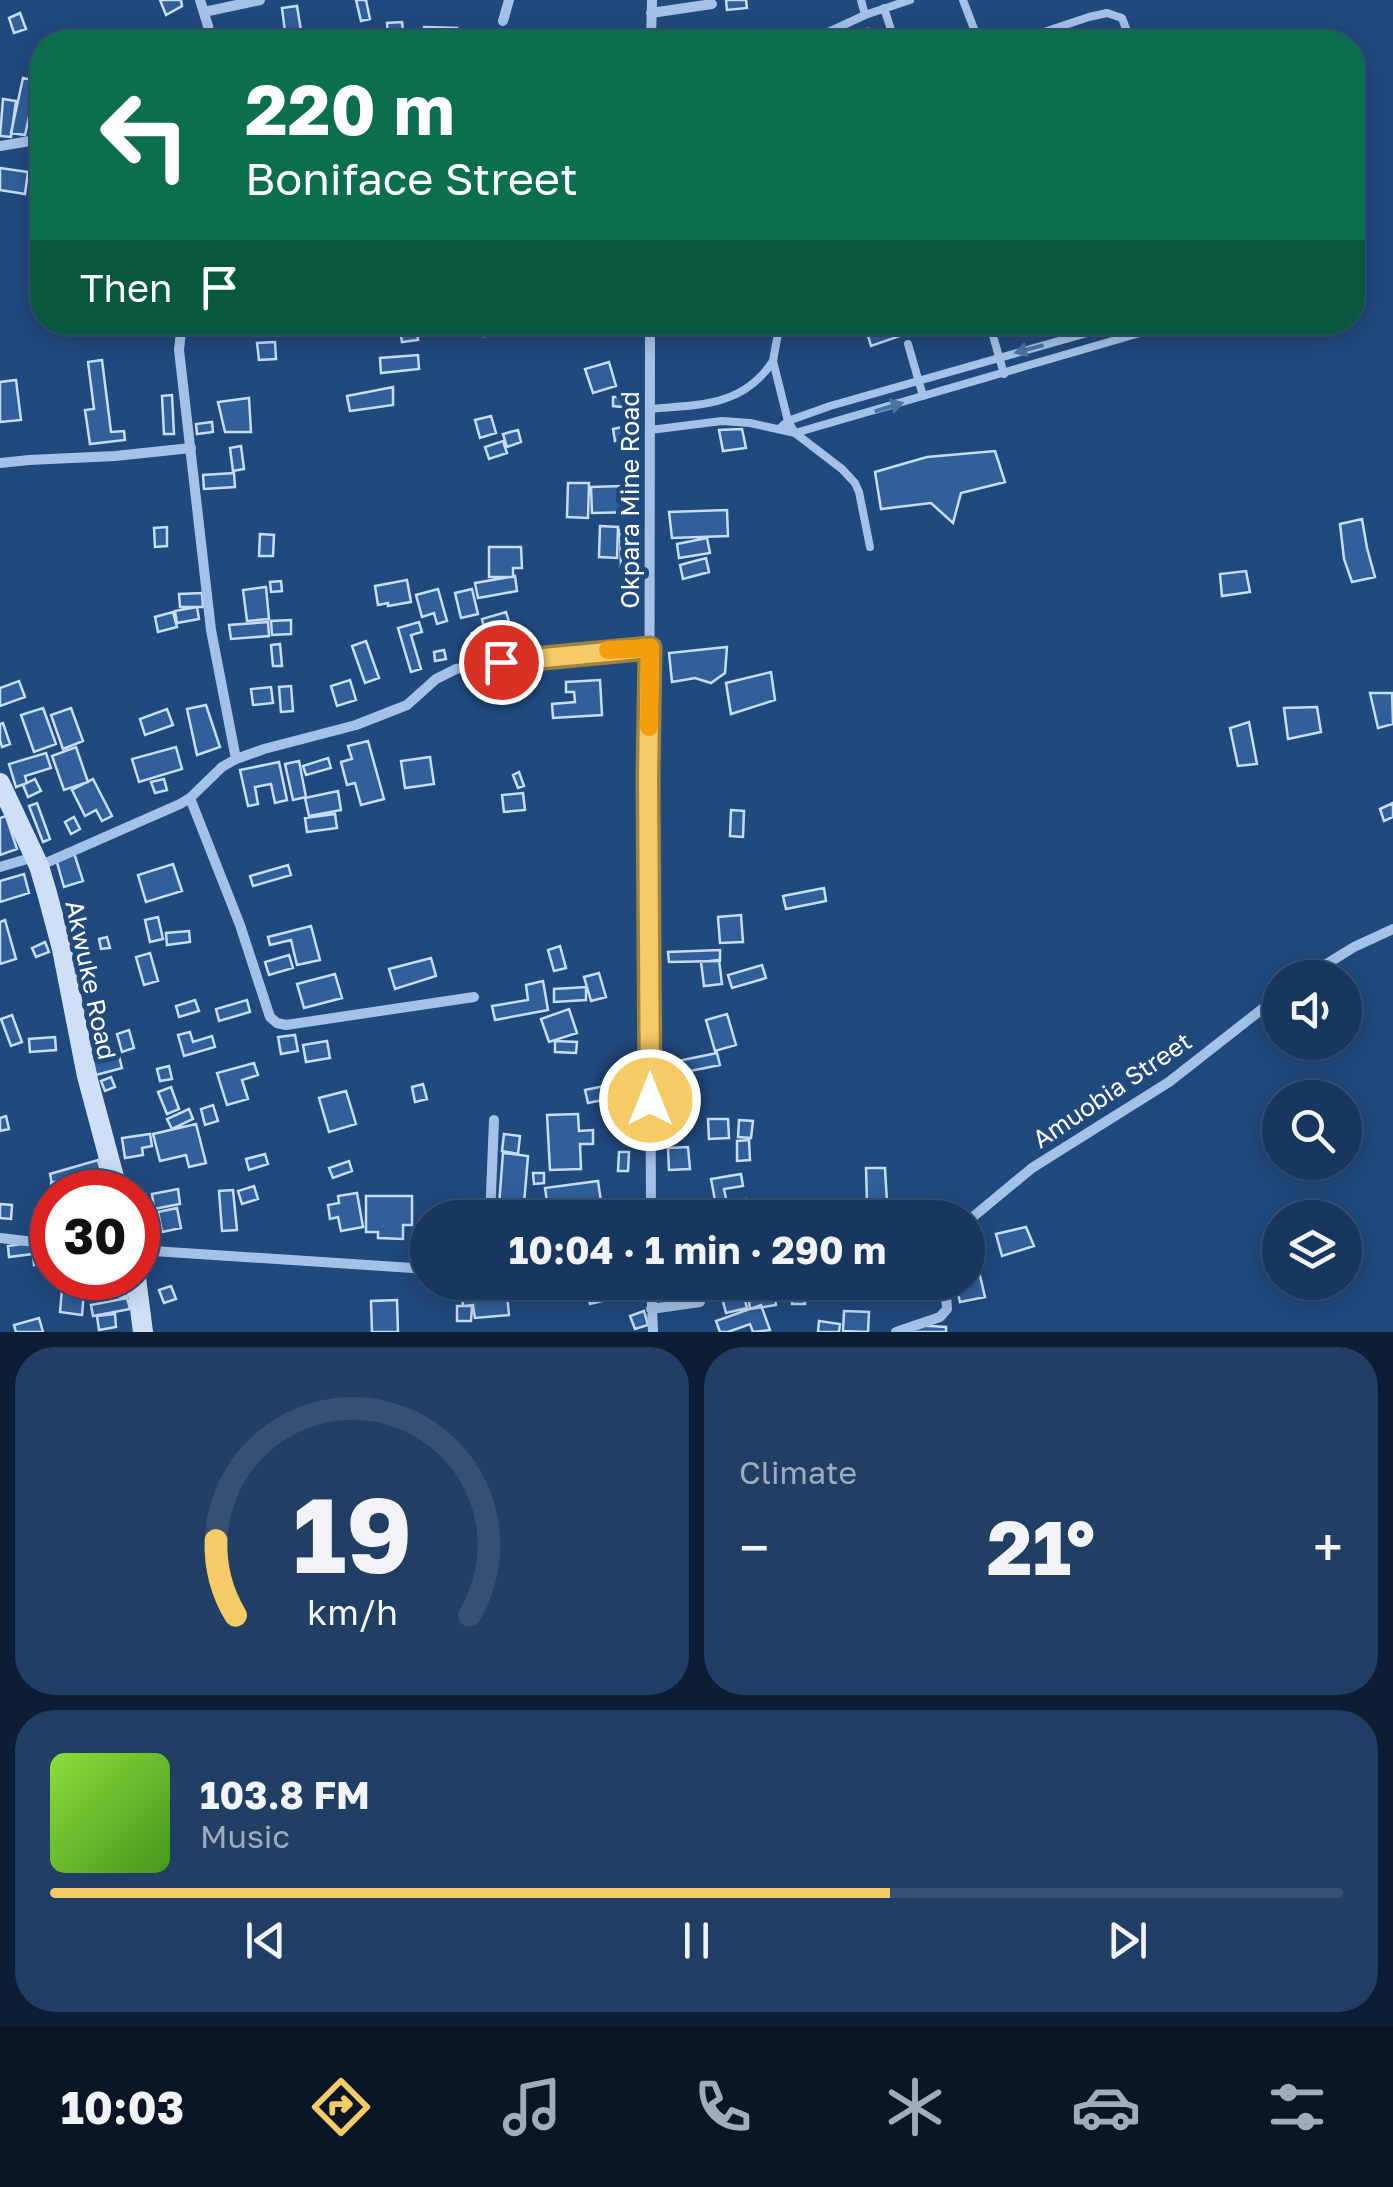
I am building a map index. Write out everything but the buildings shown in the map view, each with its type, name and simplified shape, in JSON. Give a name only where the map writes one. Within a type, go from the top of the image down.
[{"type":"main road","name":"Akwuke Road","points":[[0,783],[37,861],[62,949],[86,1076],[112,1170]]},
{"type":"main road","points":[[139,1300],[143,1332]]},
{"type":"street","points":[[202,6],[260,0]]},
{"type":"street","points":[[503,21],[509,0]]},
{"type":"street","points":[[651,30],[652,0]]},
{"type":"street","points":[[651,13],[712,4]]},
{"type":"street","points":[[0,146],[30,141]]},
{"type":"street","points":[[181,335],[179,350],[209,615],[236,759]]},
{"type":"street","name":"Okpara Mine Road","points":[[650,335],[651,1200]]},
{"type":"street","points":[[0,463],[191,448]]},
{"type":"street","points":[[0,868],[37,861],[120,832],[190,798],[236,759],[356,726],[407,706],[436,679],[456,670],[527,658],[650,648]]},
{"type":"street","points":[[190,798],[240,925],[270,1016],[277,1023],[286,1025],[474,996]]},
{"type":"street","points":[[1332,960],[1393,929]]},
{"type":"street","name":"Amuobia Street","points":[[985,1207],[1032,1168],[1169,1082],[1262,1009]]},
{"type":"street","points":[[491,1200],[494,1120]]},
{"type":"street","points":[[0,1238],[30,1241]]},
{"type":"street","points":[[160,1252],[410,1269]]},
{"type":"street","points":[[651,1300],[653,1332]]},
{"type":"street","points":[[896,1332],[940,1317],[947,1308],[947,1300]]},
{"type":"street","points":[[651,1309],[700,1302]]},
{"type":"lane","points":[[861,0],[866,16]]},
{"type":"lane","points":[[834,30],[910,0]]},
{"type":"lane","points":[[963,0],[974,30]]},
{"type":"lane","points":[[884,8],[891,30]]},
{"type":"lane","points":[[1048,30],[1107,13],[1122,18],[1126,30]]},
{"type":"lane","points":[[649,409],[704,404],[736,396],[765,373],[773,361],[778,335]]},
{"type":"lane","points":[[994,335],[1004,374]]},
{"type":"lane","points":[[779,429],[788,421],[830,406],[1082,335]]},
{"type":"lane","points":[[650,430],[722,420],[795,433],[1131,335]]},
{"type":"lane","points":[[1068,339],[1073,354]]},
{"type":"lane","points":[[908,344],[923,396]]},
{"type":"lane","points":[[773,361],[788,421],[795,433],[842,469],[859,492],[870,547]]},
{"type":"slow traffic","points":[[608,650],[650,648],[649,727]]},
{"type":"route","points":[[501,662],[650,648],[650,1100]]}]
